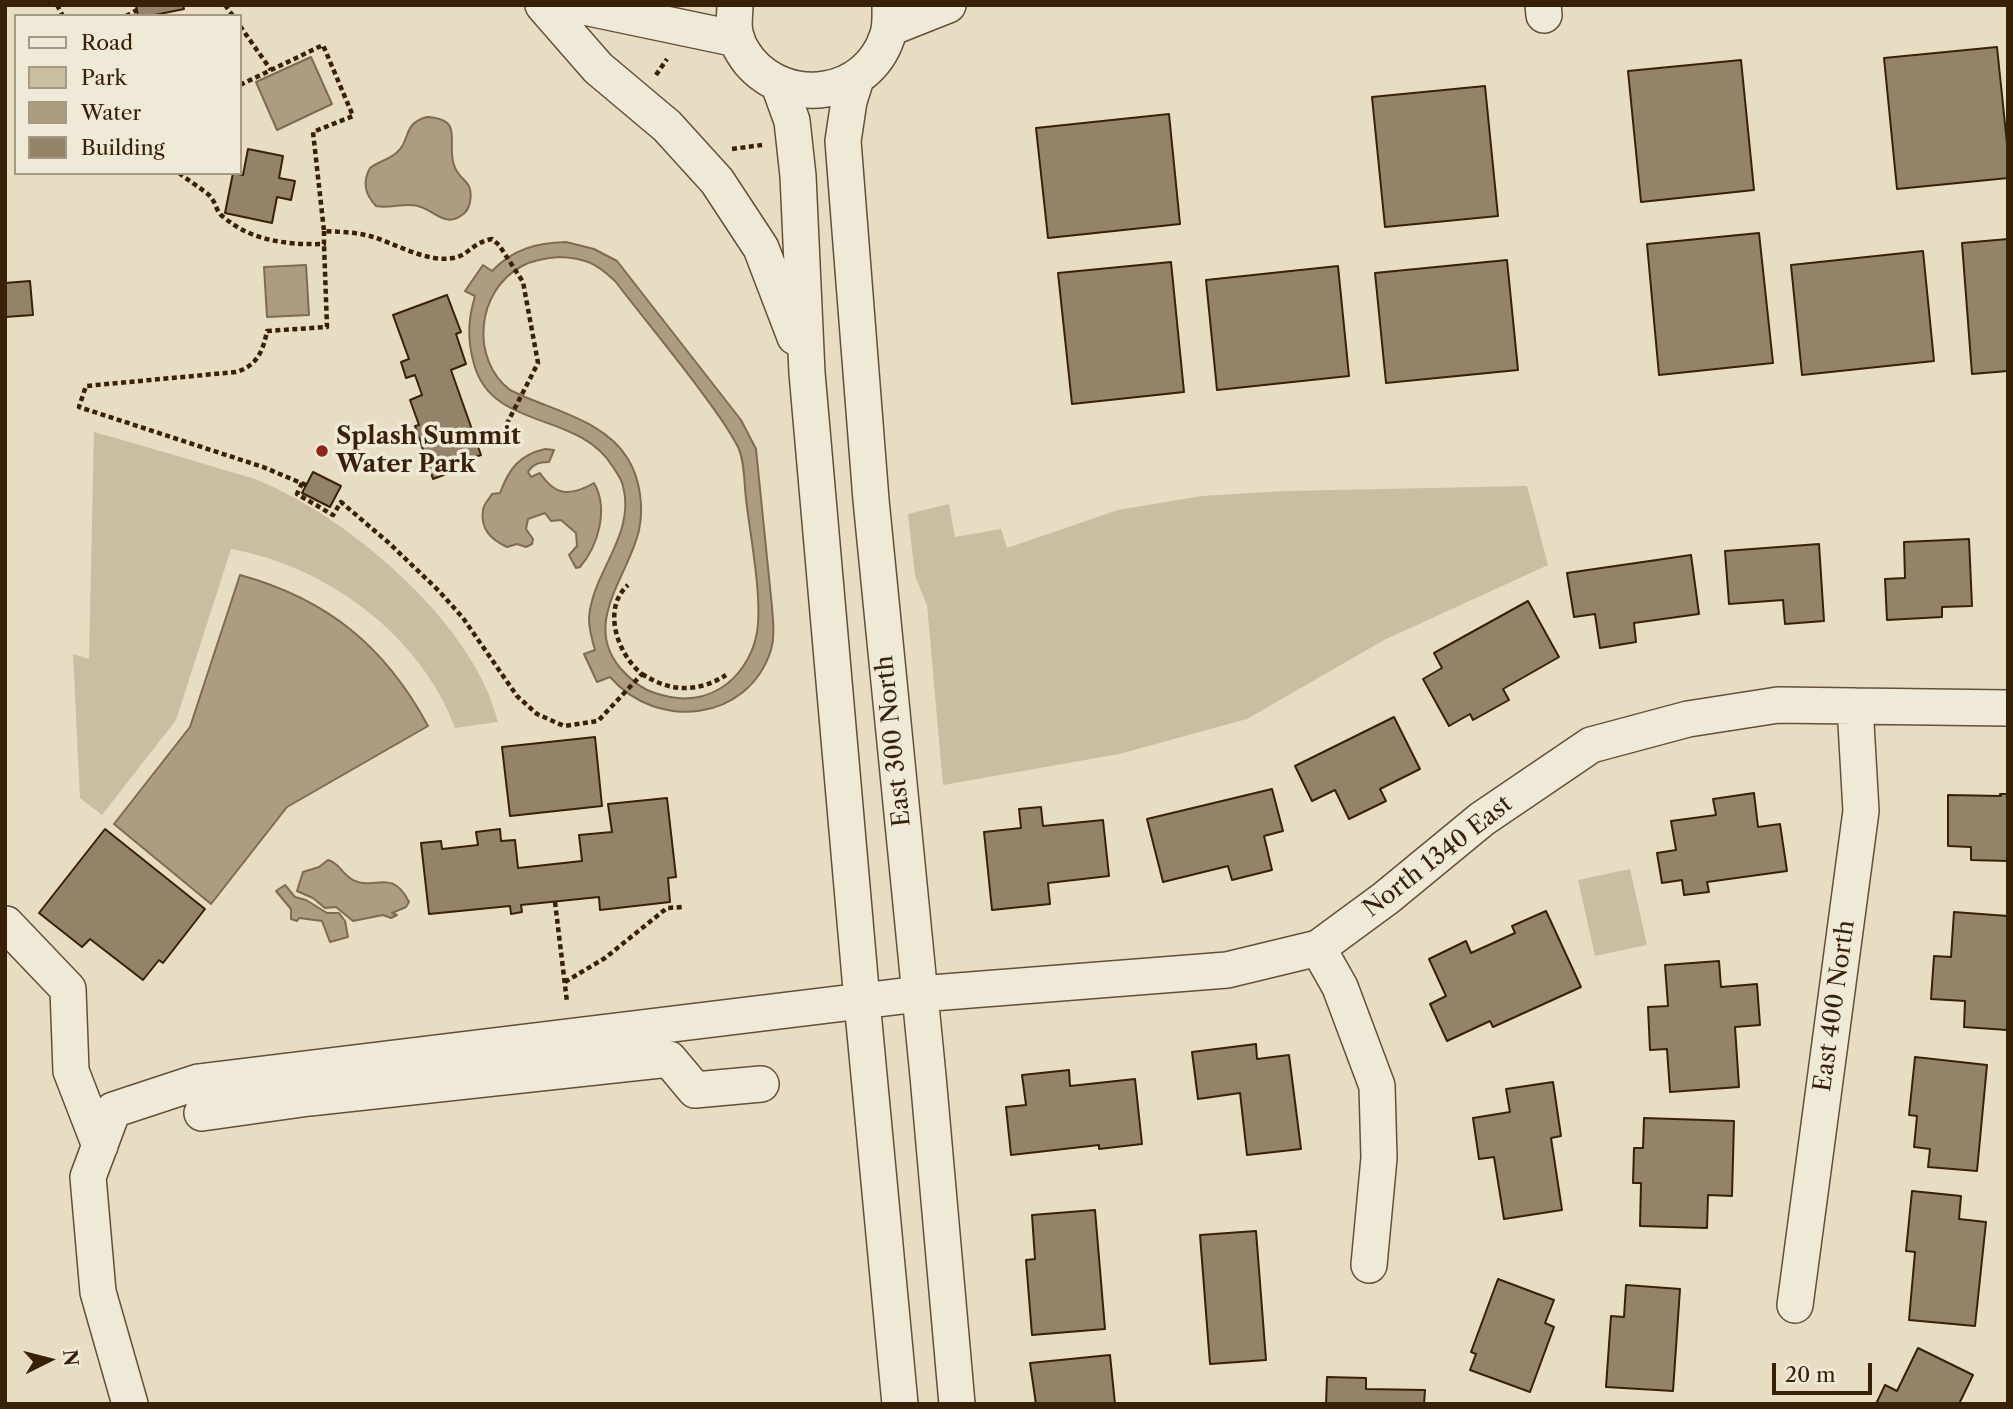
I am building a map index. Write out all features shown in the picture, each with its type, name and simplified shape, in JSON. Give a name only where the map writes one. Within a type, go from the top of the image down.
[{"type":"street","points":[[543,5],[598,68],[667,126],[718,181],[770,266],[807,373]]},
{"type":"street","points":[[575,5],[736,22],[745,55],[757,71],[779,85],[807,92],[841,86],[856,79],[869,68],[886,40],[890,17],[948,5]]},
{"type":"street","name":"East 300 North","points":[[856,79],[849,101],[843,141],[871,500],[928,1076],[957,1404]]},
{"type":"street","points":[[779,85],[792,121],[798,176],[807,373],[900,1404]]},
{"type":"street","name":"North 1340 East","points":[[100,1146],[113,1110],[198,1083],[919,994],[1227,970],[1318,948],[1386,898],[1482,819],[1591,746],[1688,719],[1778,705],[2008,709]]},
{"type":"street","name":"East 400 North","points":[[1795,1305],[1861,811],[1855,706]]},
{"type":"street","points":[[6,925],[68,989],[71,1071],[100,1146],[88,1177],[98,1292],[130,1404]]},
{"type":"street","points":[[1318,948],[1340,986],[1377,1086],[1379,1157],[1369,1265]]},
{"type":"street","points":[[202,1113],[309,1098],[669,1059],[695,1090],[761,1083]]},
{"type":"path","points":[[130,14],[137,10]]},
{"type":"path","points":[[242,29],[271,70]]},
{"type":"path","points":[[242,84],[323,45],[353,116],[313,132],[324,231],[327,327],[267,331],[263,351],[257,359],[247,369],[236,372],[86,386],[79,407],[263,467],[304,484],[297,494],[333,515],[341,502],[439,591],[463,618],[517,696],[537,714],[564,726],[598,721],[642,674]]},
{"type":"path","points":[[732,149],[770,144]]},
{"type":"path","points":[[182,175],[212,198],[219,213],[260,238],[295,245],[324,244]]},
{"type":"path","points":[[324,231],[355,232],[401,249],[436,258],[454,258],[467,252],[478,241],[492,239],[499,245],[523,282],[538,363],[498,441]]},
{"type":"path","points":[[628,585],[616,602],[615,626],[627,660],[642,674],[660,684],[687,688],[698,687],[726,675]]},
{"type":"path","points":[[555,902],[567,1002]]},
{"type":"path","points":[[565,982],[606,958],[667,908],[683,907]]},
{"type":"green space","points":[[94,432],[256,480],[297,499],[334,522],[370,549],[437,613],[464,649],[485,685],[498,722],[455,728],[440,694],[419,663],[394,635],[366,610],[301,571],[267,558],[231,549],[176,720],[102,815],[80,798],[73,654],[89,659]]},
{"type":"green space","points":[[1527,486],[1548,565],[1384,640],[1247,719],[1119,754],[943,785],[927,605],[915,576],[908,514],[949,504],[955,537],[1001,529],[1007,548],[1118,510],[1202,496],[1286,491]]},
{"type":"green space","points":[[1630,869],[1647,945],[1595,956],[1578,880]]},
{"type":"water","points":[[311,57],[332,104],[277,130],[256,82]]},
{"type":"water","points":[[427,117],[446,122],[450,127],[454,165],[470,189],[468,208],[456,219],[445,219],[413,205],[376,206],[367,193],[365,183],[370,168],[395,154],[404,144],[413,124]]},
{"type":"water","points":[[566,242],[594,249],[617,261],[741,420],[756,449],[773,639],[771,650],[759,674],[743,692],[722,704],[699,711],[676,711],[652,706],[629,694],[610,677],[597,682],[584,654],[595,650],[589,622],[592,601],[624,521],[622,481],[598,449],[579,436],[517,411],[498,400],[484,385],[474,364],[469,330],[475,296],[465,291],[483,265],[492,271],[517,252]],"holes":[[[568,258],[590,263],[615,281],[713,408],[740,453],[756,569],[756,637],[748,659],[734,678],[705,695],[680,698],[650,691],[628,676],[610,652],[606,617],[634,547],[640,521],[638,484],[628,459],[618,445],[590,425],[510,390],[497,377],[489,361],[484,344],[484,326],[487,308],[495,292],[507,277],[526,264],[544,259]]]},
{"type":"water","points":[[306,265],[309,315],[267,317],[264,267]]},
{"type":"water","points":[[545,449],[554,450],[549,462],[532,467],[528,472],[531,477],[540,473],[552,487],[564,492],[578,490],[594,483],[598,493],[601,504],[599,527],[592,549],[580,567],[576,568],[569,555],[577,546],[576,533],[561,520],[551,521],[545,513],[528,519],[526,529],[533,539],[532,544],[526,547],[517,544],[507,547],[488,533],[483,523],[485,504],[492,494],[500,493],[516,464],[528,455]]},
{"type":"water","points":[[240,575],[300,597],[351,630],[373,649],[393,672],[428,726],[287,807],[211,904],[114,824],[190,727]]},
{"type":"water","points":[[328,860],[358,882],[388,882],[395,885],[409,902],[406,907],[392,913],[397,915],[391,918],[383,915],[353,921],[336,907],[325,908],[313,898],[297,891],[303,872],[319,867]]},
{"type":"water","points":[[285,885],[295,897],[306,900],[327,913],[339,913],[345,921],[348,937],[330,942],[322,921],[291,919],[291,909],[276,891]]},
{"type":"building","points":[[136,5],[183,5],[184,9],[160,14],[138,14]]},
{"type":"building","points":[[1997,47],[2008,178],[1897,189],[1884,58]]},
{"type":"building","points":[[1741,60],[1754,190],[1641,202],[1628,71]]},
{"type":"building","points":[[1485,86],[1498,216],[1385,227],[1372,97]]},
{"type":"building","points":[[1169,114],[1180,224],[1048,238],[1036,128]]},
{"type":"building","points":[[248,149],[283,156],[279,178],[295,181],[291,200],[277,197],[272,223],[225,213],[233,175],[243,175]]},
{"type":"building","points":[[1759,233],[1773,363],[1659,375],[1647,244]]},
{"type":"building","points":[[2008,239],[2008,371],[1972,374],[1962,243]]},
{"type":"building","points":[[1923,251],[1934,361],[1802,375],[1791,265]]},
{"type":"building","points":[[1507,260],[1518,370],[1386,383],[1375,273]]},
{"type":"building","points":[[1171,262],[1184,392],[1072,404],[1058,273]]},
{"type":"building","points":[[1338,266],[1349,376],[1217,390],[1206,280]]},
{"type":"building","points":[[30,281],[33,315],[5,317],[5,283]]},
{"type":"building","points":[[447,295],[461,332],[456,334],[466,364],[451,370],[481,455],[447,466],[449,473],[433,479],[415,426],[419,425],[410,400],[422,395],[415,375],[406,378],[401,362],[409,359],[393,315]]},
{"type":"building","points":[[313,472],[341,486],[330,507],[302,493]]},
{"type":"building","points":[[1969,539],[1972,606],[1942,607],[1942,617],[1887,620],[1885,579],[1905,578],[1904,542]]},
{"type":"building","points":[[1819,544],[1824,621],[1785,624],[1783,600],[1729,604],[1725,551]]},
{"type":"building","points":[[1691,555],[1699,614],[1634,623],[1636,642],[1600,648],[1595,614],[1574,617],[1567,573]]},
{"type":"building","points":[[1528,601],[1559,657],[1503,689],[1509,700],[1473,720],[1470,714],[1449,726],[1423,679],[1442,668],[1434,653]]},
{"type":"building","points":[[1394,717],[1420,769],[1380,789],[1386,801],[1349,819],[1335,790],[1312,801],[1295,766]]},
{"type":"building","points":[[595,737],[602,806],[510,816],[502,747]]},
{"type":"building","points":[[1272,789],[1283,831],[1264,836],[1272,870],[1232,880],[1228,866],[1163,882],[1147,819]]},
{"type":"building","points":[[1754,793],[1758,827],[1780,824],[1787,871],[1707,882],[1709,892],[1684,895],[1682,880],[1662,883],[1657,853],[1676,850],[1671,821],[1716,815],[1713,799]]},
{"type":"building","points":[[2000,794],[2008,794],[2008,861],[1971,860],[1971,847],[1948,846],[1948,795],[2001,796]]},
{"type":"building","points":[[667,798],[676,877],[668,878],[670,902],[600,910],[599,897],[521,905],[522,912],[511,914],[510,906],[429,914],[421,843],[441,841],[442,849],[478,845],[476,832],[500,829],[501,841],[515,840],[518,868],[582,861],[579,835],[612,832],[608,804]]},
{"type":"building","points":[[1041,807],[1043,826],[1103,820],[1109,876],[1048,883],[1050,904],[992,910],[984,832],[1021,828],[1019,809]]},
{"type":"building","points":[[105,829],[205,909],[163,963],[159,960],[143,980],[90,939],[82,947],[39,913]]},
{"type":"building","points":[[1546,911],[1581,987],[1493,1027],[1490,1021],[1447,1041],[1430,1004],[1446,996],[1429,959],[1466,941],[1471,953],[1515,933],[1512,926]]},
{"type":"building","points":[[1954,912],[2008,916],[2007,1030],[1964,1027],[1965,1001],[1931,999],[1934,956],[1951,957]]},
{"type":"building","points":[[1719,961],[1721,987],[1757,984],[1760,1025],[1735,1027],[1739,1087],[1670,1092],[1667,1049],[1650,1050],[1648,1007],[1668,1006],[1665,965]]},
{"type":"building","points":[[1256,1044],[1257,1059],[1289,1055],[1301,1149],[1247,1155],[1240,1093],[1198,1099],[1192,1052]]},
{"type":"building","points":[[1915,1057],[1987,1065],[1977,1171],[1928,1167],[1930,1149],[1914,1147],[1917,1116],[1909,1115]]},
{"type":"building","points":[[1069,1070],[1070,1086],[1135,1079],[1142,1144],[1099,1149],[1099,1145],[1011,1155],[1006,1107],[1026,1105],[1022,1075]]},
{"type":"building","points":[[1553,1082],[1561,1136],[1551,1138],[1562,1210],[1504,1219],[1494,1157],[1479,1159],[1473,1118],[1510,1112],[1506,1089]]},
{"type":"building","points":[[1644,1118],[1734,1121],[1732,1196],[1708,1195],[1707,1228],[1640,1226],[1641,1183],[1633,1183],[1634,1148],[1643,1148]]},
{"type":"building","points":[[1912,1191],[1961,1196],[1959,1219],[1986,1222],[1975,1326],[1909,1320],[1915,1252],[1906,1251]]},
{"type":"building","points":[[1095,1210],[1105,1329],[1032,1335],[1026,1260],[1035,1259],[1032,1215]]},
{"type":"building","points":[[1256,1231],[1266,1360],[1210,1364],[1200,1235]]},
{"type":"building","points":[[1498,1279],[1554,1300],[1545,1323],[1554,1327],[1530,1392],[1470,1370],[1476,1354],[1471,1352]]},
{"type":"building","points":[[1626,1285],[1680,1289],[1673,1391],[1606,1387],[1611,1316],[1624,1317]]},
{"type":"building","points":[[1918,1348],[1973,1375],[1959,1404],[1876,1404],[1885,1385],[1897,1391]]},
{"type":"building","points":[[1110,1355],[1115,1404],[1036,1404],[1030,1363]]},
{"type":"building","points":[[1327,1377],[1366,1378],[1366,1389],[1425,1390],[1424,1404],[1326,1404]]},
{"type":"place","name":"Splash Summit Water Park","points":[[322,451]]}]
